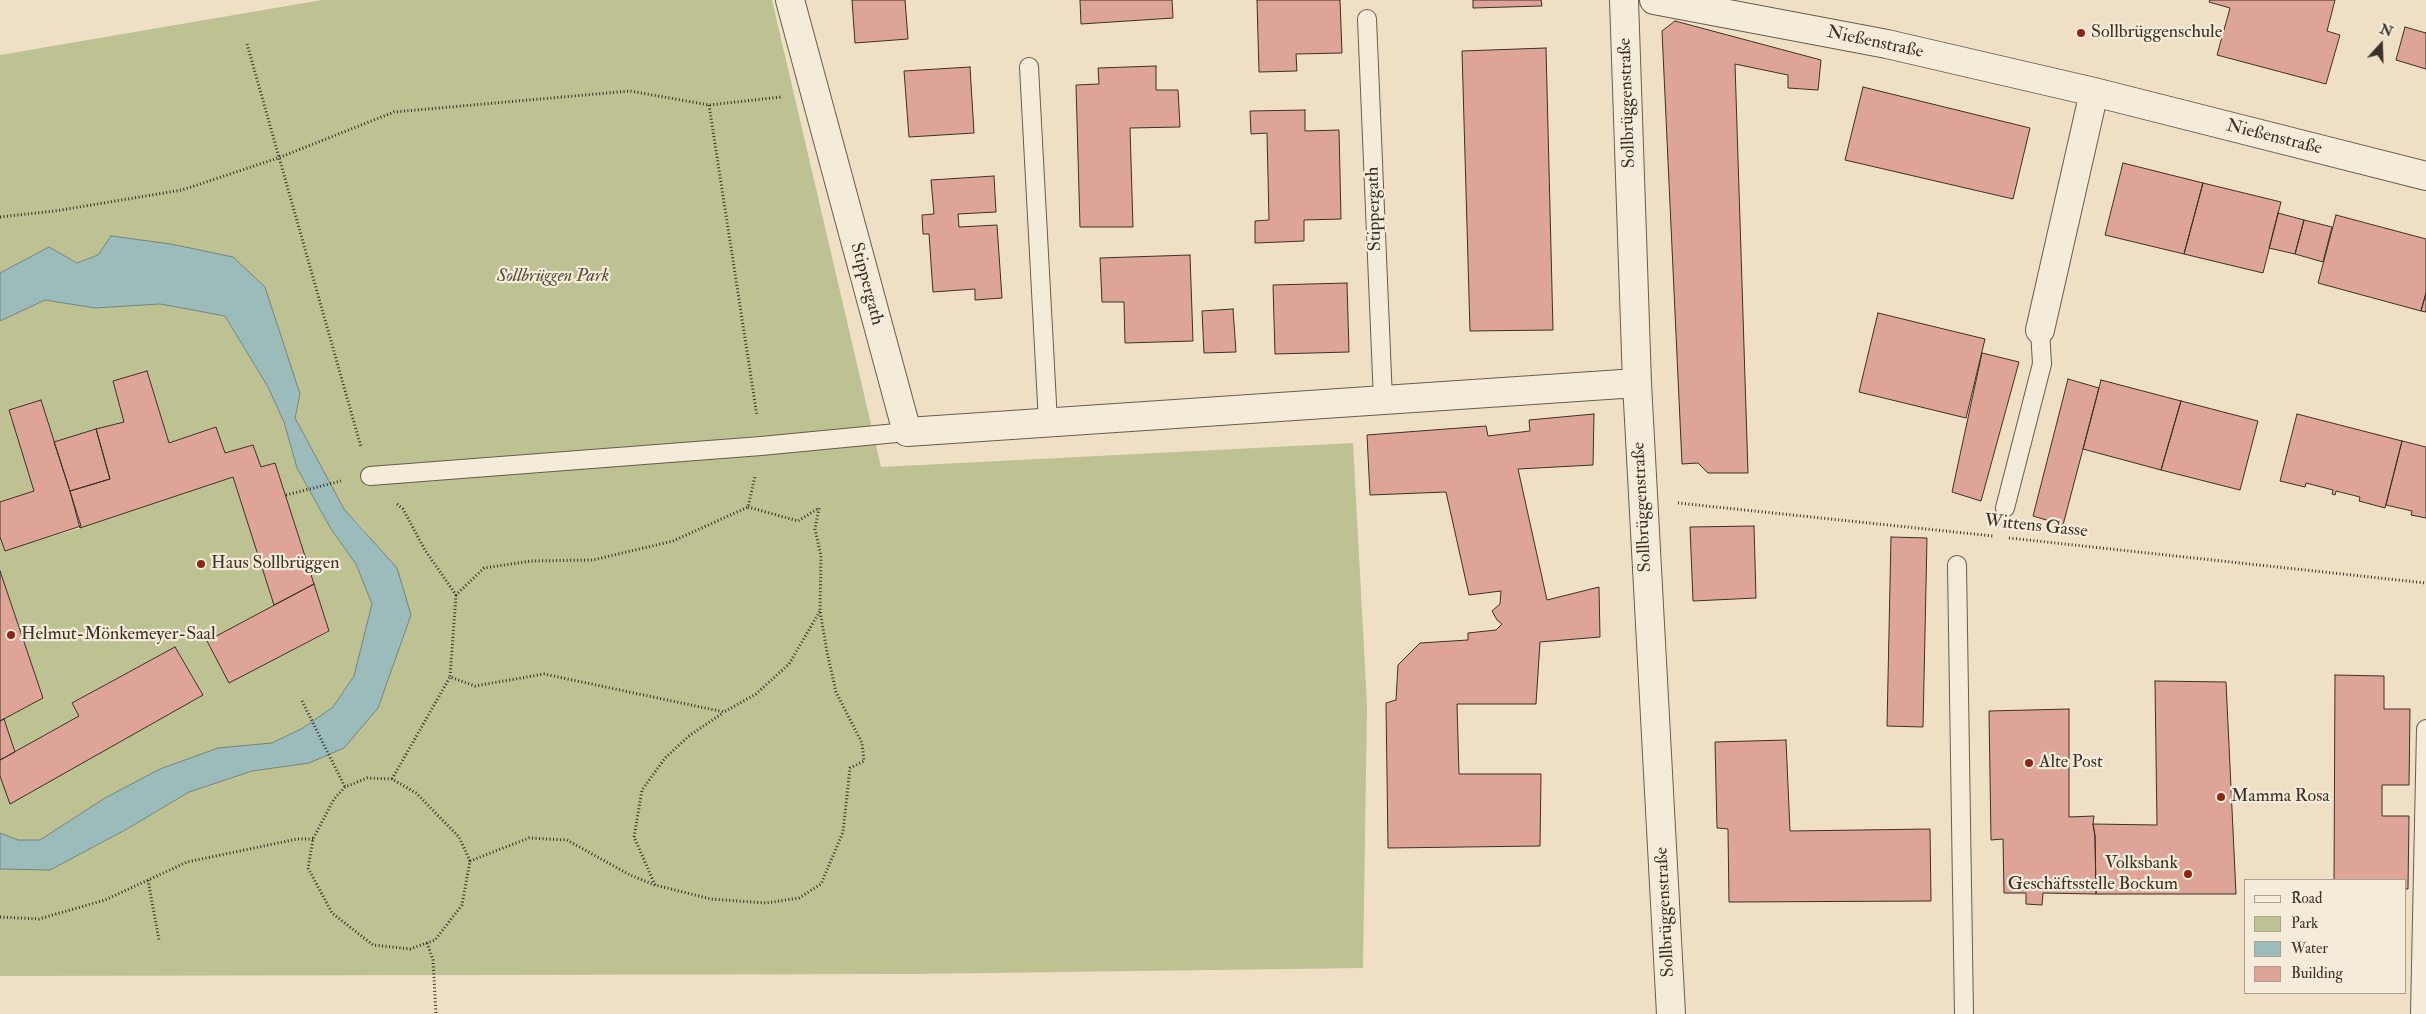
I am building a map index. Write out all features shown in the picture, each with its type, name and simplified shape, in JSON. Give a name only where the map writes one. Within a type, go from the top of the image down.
[{"type":"street","name":"Stippergath","points":[[790,0],[906,432]]},
{"type":"street","name":"Sollbrüggenstraße","points":[[1624,0],[1637,382],[1671,1014]]},
{"type":"street","name":"Nießenstraße","points":[[1654,0],[1887,44],[2094,92],[2426,176]]},
{"type":"street","points":[[2040,330],[2094,92]]},
{"type":"street","points":[[906,432],[1637,382]]},
{"type":"lane","name":"Stippergath","points":[[1367,19],[1383,400]]},
{"type":"lane","points":[[1029,67],[1048,422]]},
{"type":"lane","points":[[2005,508],[2042,364],[2040,330]]},
{"type":"lane","points":[[370,476],[762,446],[906,432]]},
{"type":"lane","points":[[1957,564],[1964,1014]]},
{"type":"lane","points":[[2420,1014],[2426,729]]},
{"type":"path","points":[[247,44],[370,476]]},
{"type":"path","points":[[0,217],[56,211],[182,190],[278,158],[394,112],[630,90],[709,105],[814,94]]},
{"type":"path","points":[[286,495],[345,480]]},
{"type":"path","name":"Wittens Gasse","points":[[1643,500],[1727,507],[1998,537]]},
{"type":"path","points":[[470,861],[529,838],[567,840],[630,875],[655,885],[710,899],[766,903],[799,898],[821,884],[843,832],[850,768],[864,761],[862,743],[836,692],[820,611],[821,556],[815,529],[820,508],[798,521],[748,507]]},
{"type":"path","name":"Wittens Gasse","points":[[2008,538],[2426,583]]},
{"type":"path","points":[[392,779],[450,677],[456,595]]},
{"type":"path","points":[[655,885],[634,838],[642,790],[665,758],[690,734],[756,694],[790,664],[820,611]]},
{"type":"path","points":[[450,677],[475,686],[544,674],[724,712]]},
{"type":"path","points":[[302,702],[345,787]]},
{"type":"path","points":[[367,778],[392,779],[416,793],[459,837],[470,861],[462,905],[435,940],[410,948],[373,946],[332,913],[308,868],[313,840],[334,799],[345,787],[367,778]]},
{"type":"path","points":[[0,917],[40,918],[105,900],[188,862],[296,839],[313,840]]},
{"type":"path","points":[[148,880],[160,940]]},
{"type":"path","points":[[427,943],[433,960],[436,1014]]},
{"type":"green space","name":"Sollbrüggen Park","points":[[322,0],[772,0],[881,467],[1353,443],[1367,705],[1363,968],[913,974],[0,976],[0,869],[50,870],[127,829],[189,792],[252,771],[309,763],[378,708],[411,615],[364,530],[344,509],[295,418],[300,394],[265,287],[233,257],[171,244],[98,255],[77,263],[49,247],[0,273],[0,55]]},
{"type":"green space","points":[[45,300],[95,308],[160,304],[225,316],[268,387],[284,422],[297,468],[331,529],[356,564],[372,604],[354,676],[333,707],[303,728],[272,743],[218,748],[160,769],[105,798],[40,840],[18,840],[0,833],[0,776],[203,695],[175,647],[72,703],[79,716],[15,752],[4,719],[43,698],[0,571],[0,537],[5,550],[81,528],[233,477],[274,605],[207,641],[229,682],[329,632],[275,463],[261,467],[253,445],[225,453],[215,427],[169,443],[147,371],[113,381],[124,422],[54,442],[41,400],[9,410],[34,491],[0,502],[0,321]]},
{"type":"water","points":[[111,236],[171,244],[233,257],[265,287],[300,394],[295,418],[344,509],[397,568],[411,615],[378,708],[344,748],[309,763],[252,771],[189,792],[127,829],[50,870],[0,869],[0,833],[18,840],[40,840],[105,798],[160,769],[218,748],[272,743],[303,728],[333,707],[354,676],[372,604],[356,564],[331,529],[297,468],[284,422],[268,387],[225,316],[160,304],[95,308],[45,300],[0,321],[0,273],[49,247],[77,263],[98,255]]},
{"type":"building","points":[[852,0],[905,0],[908,39],[855,43]]},
{"type":"building","points":[[1080,0],[1172,0],[1173,18],[1081,24]]},
{"type":"building","points":[[1257,0],[1340,0],[1342,53],[1296,54],[1297,71],[1259,72]]},
{"type":"building","points":[[1473,0],[1541,0],[1542,6],[1473,8]]},
{"type":"building","points":[[2210,0],[2335,0],[2327,31],[2340,35],[2326,84],[2217,55],[2230,8],[2209,2]]},
{"type":"building","points":[[1675,21],[1821,60],[1818,90],[1788,88],[1788,75],[1735,64],[1748,473],[1708,473],[1698,463],[1682,464],[1662,31]]},
{"type":"building","points":[[2405,27],[2426,33],[2426,69],[2396,60]]},
{"type":"building","points":[[1546,48],[1553,330],[1470,331],[1462,51]]},
{"type":"building","points":[[1156,66],[1156,90],[1178,90],[1180,127],[1130,128],[1133,227],[1080,227],[1076,85],[1099,84],[1098,68]]},
{"type":"building","points":[[970,67],[974,133],[909,137],[904,71]]},
{"type":"building","points":[[1863,87],[2030,128],[2013,199],[1845,160]]},
{"type":"building","points":[[1305,110],[1305,131],[1339,130],[1341,219],[1304,220],[1304,241],[1255,243],[1255,221],[1269,220],[1267,133],[1251,134],[1250,111]]},
{"type":"building","points":[[2123,163],[2203,183],[2184,254],[2105,235]]},
{"type":"building","points":[[994,176],[996,212],[958,214],[959,227],[997,225],[1002,298],[975,300],[975,289],[933,292],[929,234],[923,234],[922,215],[934,214],[931,180]]},
{"type":"building","points":[[2203,183],[2281,202],[2263,273],[2184,254]]},
{"type":"building","points":[[2278,213],[2304,220],[2295,254],[2269,248]]},
{"type":"building","points":[[2336,215],[2426,239],[2426,293],[2421,311],[2318,283]]},
{"type":"building","points":[[2304,220],[2332,227],[2323,262],[2295,254]]},
{"type":"building","points":[[1190,255],[1193,341],[1125,343],[1124,302],[1102,302],[1100,258]]},
{"type":"building","points":[[1347,283],[1349,352],[1275,354],[1273,285]]},
{"type":"building","points":[[2426,293],[2426,312],[2421,311]]},
{"type":"building","points":[[1233,309],[1236,352],[1204,353],[1202,311]]},
{"type":"building","points":[[1878,313],[1985,339],[1966,418],[1859,392]]},
{"type":"building","points":[[1982,353],[2019,362],[1981,501],[1952,492]]},
{"type":"building","points":[[147,371],[169,443],[216,427],[225,453],[253,445],[261,467],[275,463],[314,584],[274,605],[233,477],[80,528],[70,491],[110,479],[96,429],[124,422],[113,381]]},
{"type":"building","points":[[2068,379],[2099,388],[2063,525],[2033,516]]},
{"type":"building","points":[[2101,380],[2181,401],[2161,470],[2083,449]]},
{"type":"building","points":[[41,400],[81,526],[5,551],[0,537],[0,502],[34,491],[9,410]]},
{"type":"building","points":[[2181,401],[2258,421],[2240,490],[2161,470]]},
{"type":"building","points":[[1594,414],[1593,465],[1518,469],[1547,600],[1599,587],[1600,637],[1540,642],[1536,704],[1457,704],[1459,774],[1541,774],[1540,846],[1388,848],[1386,703],[1396,700],[1398,665],[1420,643],[1468,640],[1468,633],[1496,630],[1502,624],[1497,620],[1492,611],[1500,604],[1501,591],[1469,595],[1446,492],[1370,495],[1367,435],[1486,426],[1488,436],[1530,431],[1529,420]]},
{"type":"building","points":[[2297,414],[2402,441],[2385,508],[2359,501],[2360,497],[2336,491],[2335,495],[2332,494],[2333,490],[2306,483],[2305,487],[2280,481]]},
{"type":"building","points":[[96,429],[110,479],[70,491],[54,442]]},
{"type":"building","points":[[2402,441],[2426,447],[2426,518],[2411,515],[2412,511],[2386,505]]},
{"type":"building","points":[[1754,526],[1756,598],[1693,601],[1690,527]]},
{"type":"building","points":[[1891,537],[1927,538],[1923,727],[1887,726]]},
{"type":"building","name":"Helmut-Mönkemeyer-Saal","points":[[0,571],[43,698],[0,721]]},
{"type":"building","points":[[314,584],[329,631],[229,683],[207,641]]},
{"type":"building","points":[[175,647],[203,695],[10,804],[0,776],[0,760],[79,716],[72,703]]},
{"type":"building","points":[[2335,675],[2384,676],[2384,709],[2410,709],[2409,785],[2382,785],[2382,816],[2409,816],[2408,889],[2406,889],[2406,879],[2334,879]]},
{"type":"building","points":[[2155,681],[2226,682],[2236,894],[2096,894],[2093,824],[2157,825]]},
{"type":"building","name":"Alte Post","points":[[2069,709],[2069,817],[2094,816],[2096,894],[2043,893],[2042,905],[2026,904],[2026,893],[2004,893],[2003,839],[1991,840],[1989,711]]},
{"type":"building","points":[[4,719],[15,752],[0,760],[0,721]]},
{"type":"building","points":[[1786,740],[1790,831],[1930,829],[1931,901],[1729,902],[1728,829],[1717,828],[1715,742]]},
{"type":"place","name":"Sollbrüggenschule","points":[[2081,33]]},
{"type":"place","name":"Haus Sollbrüggen","points":[[201,564]]},
{"type":"place","name":"Helmut-Mönkemeyer-Saal","points":[[11,635]]},
{"type":"place","name":"Alte Post","points":[[2029,763]]},
{"type":"place","name":"Mamma Rosa","points":[[2221,797]]},
{"type":"place","name":"Volksbank Geschäftsstelle Bockum","points":[[2188,874]]}]
